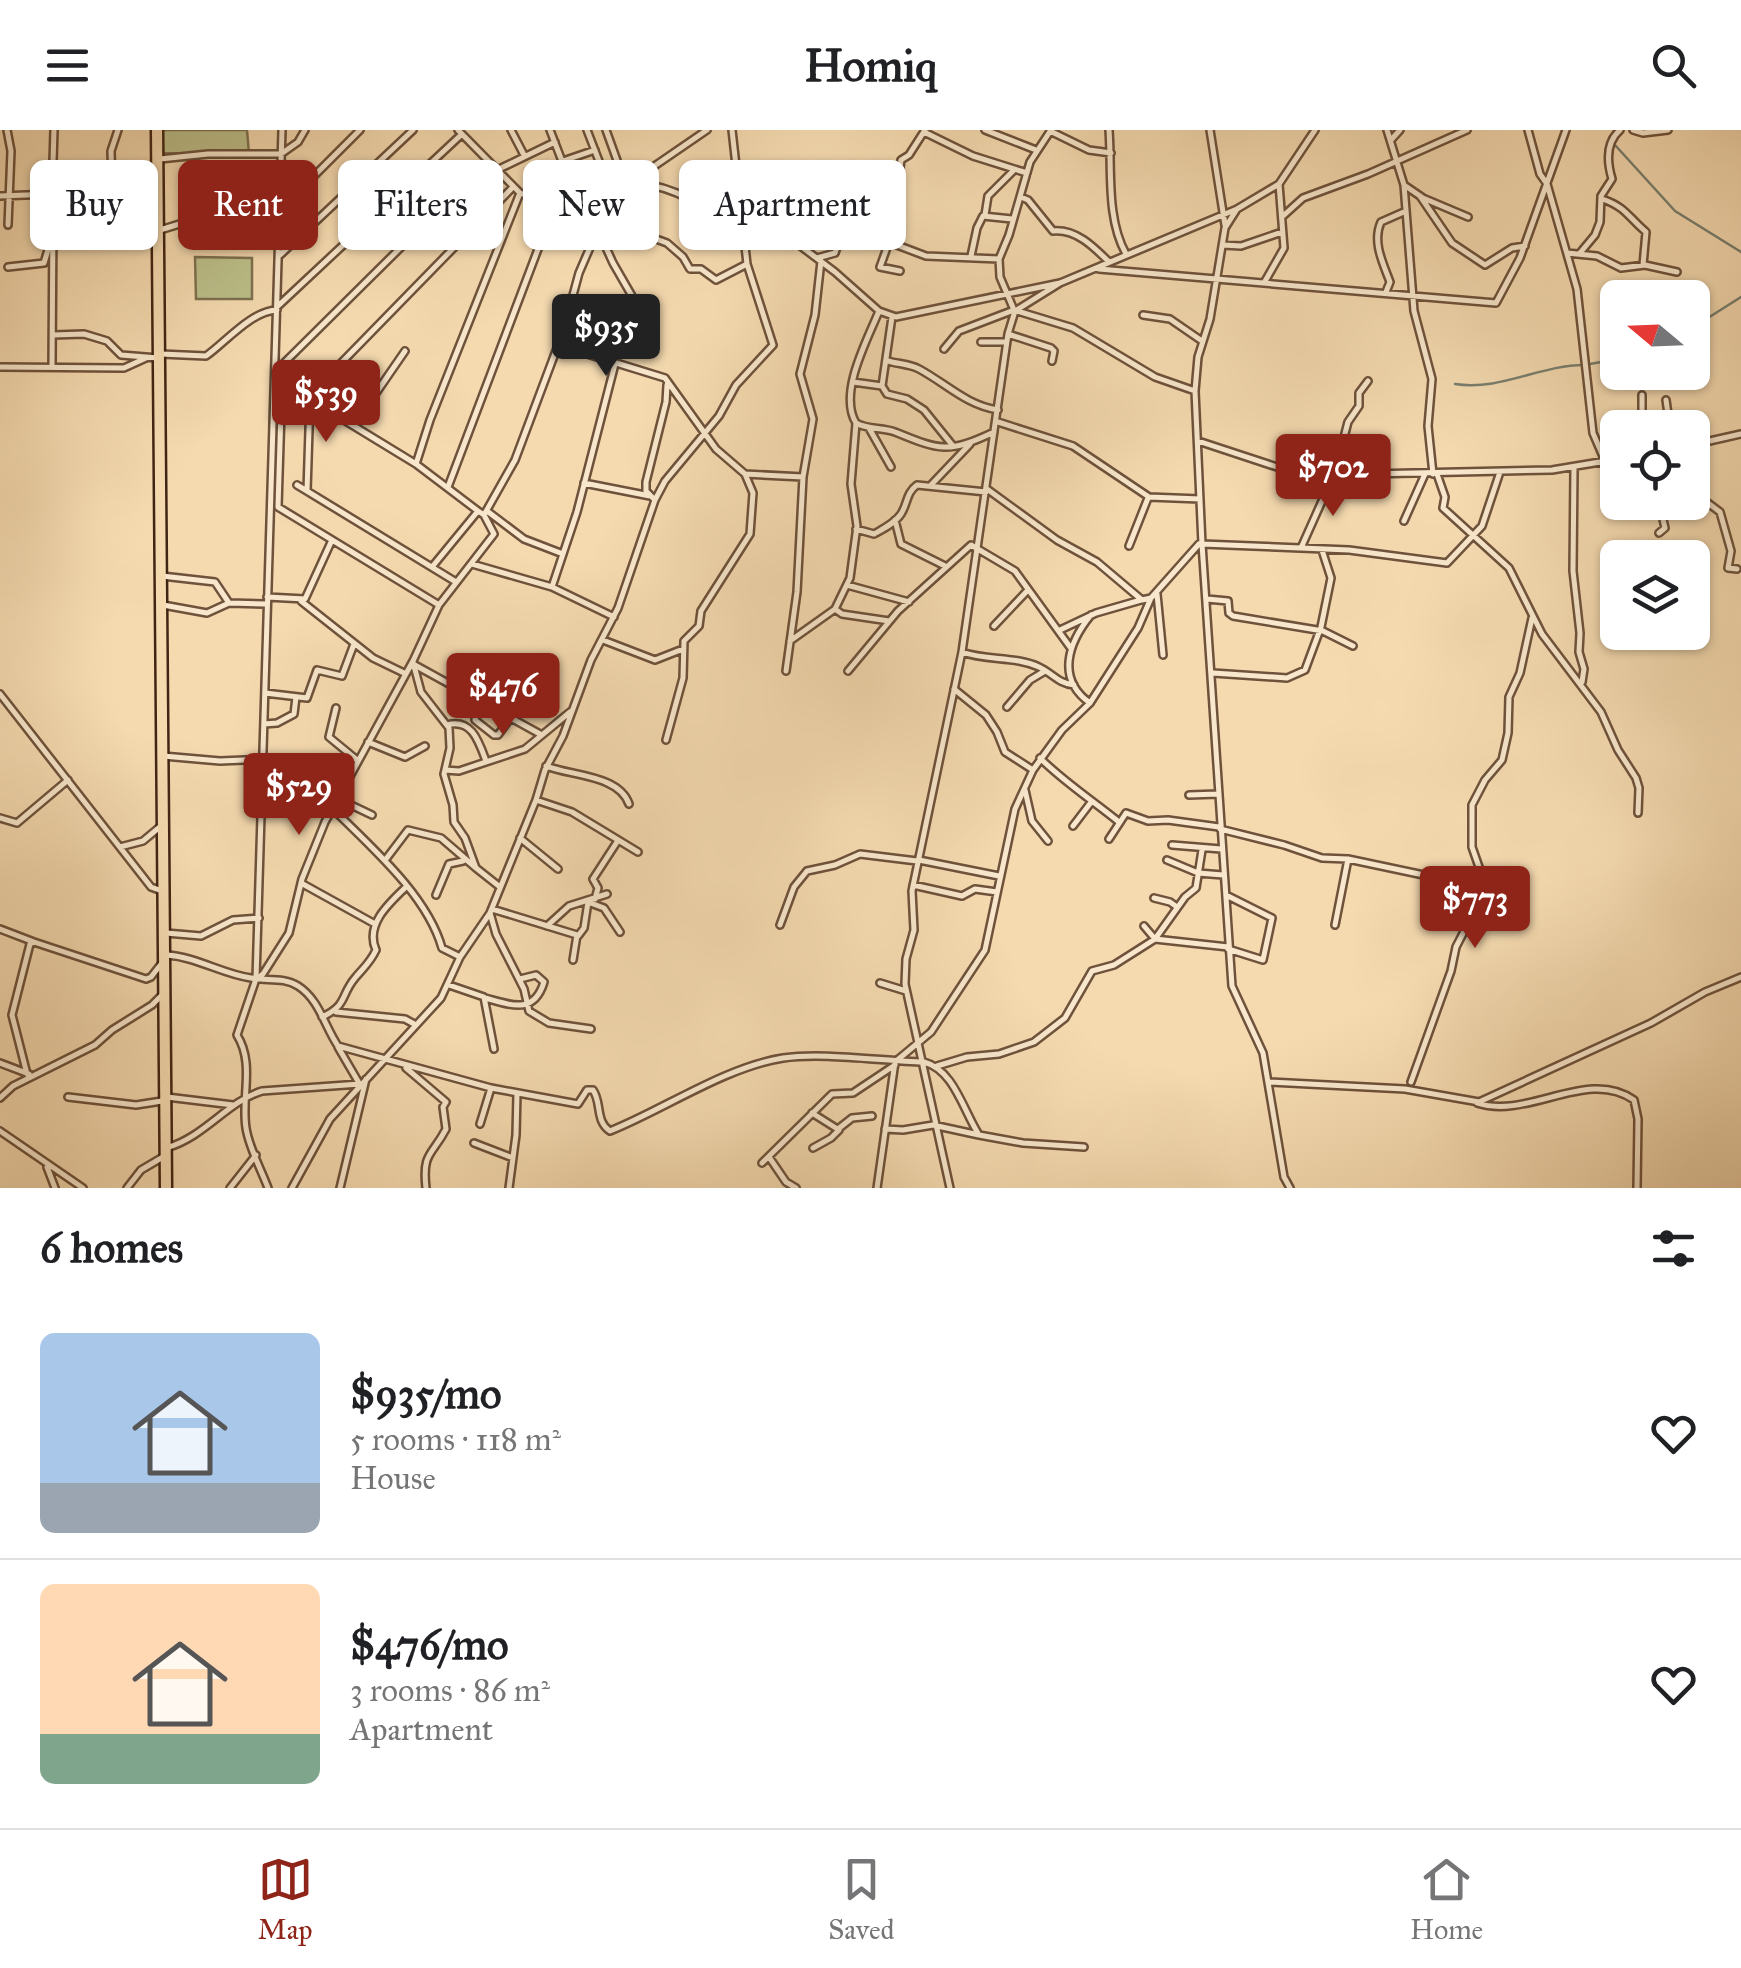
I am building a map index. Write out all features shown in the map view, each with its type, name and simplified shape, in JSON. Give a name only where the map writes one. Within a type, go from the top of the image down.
[{"type":"main road","points":[[157,130],[166,1188]]},
{"type":"street","points":[[6,130],[11,150],[8,225]]},
{"type":"street","points":[[53,160],[54,130]]},
{"type":"street","points":[[110,160],[118,130]]},
{"type":"street","points":[[281,160],[282,130]]},
{"type":"street","points":[[157,159],[281,154],[298,142],[305,130]]},
{"type":"street","points":[[318,172],[360,130]]},
{"type":"street","points":[[279,256],[412,130]]},
{"type":"street","points":[[511,130],[524,155]]},
{"type":"street","points":[[550,130],[563,160]]},
{"type":"street","points":[[588,130],[598,160]]},
{"type":"street","points":[[606,130],[617,160]]},
{"type":"street","points":[[659,161],[708,130]]},
{"type":"street","points":[[732,130],[736,160]]},
{"type":"street","points":[[985,130],[1036,150]]},
{"type":"street","points":[[950,1188],[906,991],[906,959],[914,930],[912,885],[962,652],[1006,342],[1014,310],[998,270],[998,259],[1036,150],[1050,130],[1089,150],[1110,153]]},
{"type":"street","points":[[1109,130],[1111,198],[1126,254]]},
{"type":"street","points":[[1210,130],[1225,228],[1210,320],[1198,357],[1195,390],[1228,948],[1232,986],[1252,1025],[1270,1082],[1284,1177],[1290,1188]]},
{"type":"street","points":[[806,250],[879,312],[892,317],[1060,283],[1237,209],[1279,184],[1315,130]]},
{"type":"street","points":[[1387,130],[1404,185],[1413,296],[1432,379],[1428,426],[1432,474],[1445,497],[1443,508],[1509,568],[1532,618],[1601,712],[1636,778],[1638,812]]},
{"type":"street","points":[[1391,140],[1400,130]]},
{"type":"street","points":[[1282,216],[1304,198],[1467,130]]},
{"type":"street","points":[[1528,130],[1577,290],[1593,431],[1600,448]]},
{"type":"street","points":[[1098,269],[1496,304],[1525,246],[1566,130]]},
{"type":"street","points":[[1580,253],[1597,232],[1600,198],[1612,179],[1608,156],[1612,140],[1620,130]]},
{"type":"street","points":[[1633,130],[1668,130]]},
{"type":"street","points":[[819,260],[835,252],[844,227],[893,218],[900,162],[925,131],[942,143],[1028,173]]},
{"type":"street","points":[[53,335],[84,334],[107,341],[121,355],[206,356],[256,318],[277,309],[460,132],[488,160]]},
{"type":"street","points":[[503,167],[556,142]]},
{"type":"street","points":[[566,160],[611,142]]},
{"type":"street","points":[[971,256],[988,196],[1014,170]]},
{"type":"street","points":[[503,176],[523,193]]},
{"type":"street","points":[[1264,283],[1282,251],[1279,184]]},
{"type":"street","points":[[1404,185],[1468,218]]},
{"type":"street","points":[[306,490],[310,397],[513,187]]},
{"type":"street","points":[[416,464],[520,192]]},
{"type":"street","points":[[0,196],[30,194]]},
{"type":"street","points":[[1022,196],[1053,231],[1068,231],[1109,262]]},
{"type":"street","points":[[1420,196],[1452,243],[1465,248],[1482,264],[1516,246],[1525,246]]},
{"type":"street","points":[[1600,198],[1621,206],[1645,230],[1642,266]]},
{"type":"street","points":[[1225,228],[1237,209]]},
{"type":"street","points":[[1386,294],[1390,282],[1379,250],[1377,229],[1381,222],[1406,211]]},
{"type":"street","points":[[985,216],[1012,219]]},
{"type":"street","points":[[160,226],[178,222]]},
{"type":"street","points":[[1222,245],[1241,246],[1282,232]]},
{"type":"street","points":[[659,239],[683,256],[690,268],[701,269],[714,280],[747,264]]},
{"type":"street","points":[[900,272],[880,267],[888,242],[926,256],[998,259]]},
{"type":"street","points":[[8,268],[44,263],[48,250]]},
{"type":"street","points":[[52,250],[52,366]]},
{"type":"street","points":[[274,508],[279,250]]},
{"type":"street","points":[[274,372],[396,250]]},
{"type":"street","points":[[448,487],[537,250]]},
{"type":"street","points":[[432,567],[483,512],[510,473],[589,250]]},
{"type":"street","points":[[609,250],[651,328]]},
{"type":"street","points":[[292,1188],[330,1120],[449,985],[460,958],[491,911],[546,766],[573,710],[593,655],[614,617],[652,498],[719,416],[736,385],[774,342],[745,250]]},
{"type":"street","points":[[1566,252],[1621,268],[1642,266],[1677,272]]},
{"type":"street","points":[[786,671],[800,564],[803,477],[813,419],[800,374],[815,315],[819,260]]},
{"type":"street","points":[[944,348],[958,330],[1014,310],[1060,283]]},
{"type":"street","points":[[1014,310],[1073,328],[1154,377],[1195,390]]},
{"type":"street","points":[[790,642],[835,608],[847,586],[856,529],[851,484],[856,423],[852,416],[852,382],[879,312]]},
{"type":"street","points":[[1143,315],[1170,318],[1203,342]]},
{"type":"street","points":[[892,317],[882,386],[887,394],[924,410],[953,446]]},
{"type":"street","points":[[1008,334],[1053,349],[1052,361]]},
{"type":"street","points":[[981,342],[1006,342]]},
{"type":"street","points":[[558,345],[665,378],[704,432],[753,486],[750,534],[701,610],[699,626],[687,636],[683,678],[666,740]]},
{"type":"street","points":[[354,426],[404,351]]},
{"type":"street","points":[[0,367],[124,368],[146,358]]},
{"type":"street","points":[[275,358],[286,362]]},
{"type":"street","points":[[888,361],[916,367],[947,384],[970,404],[998,410]]},
{"type":"street","points":[[552,587],[616,363]]},
{"type":"street","points":[[274,372],[524,539],[564,554]]},
{"type":"street","points":[[268,1188],[246,1128],[244,1050],[237,1034],[256,979],[267,600],[282,377]]},
{"type":"street","points":[[652,498],[646,482],[666,402],[665,378]]},
{"type":"street","points":[[1300,549],[1335,472],[1348,422],[1368,381]]},
{"type":"street","points":[[852,382],[882,386]]},
{"type":"street","points":[[1642,396],[1642,410]]},
{"type":"street","points":[[1666,400],[1667,410]]},
{"type":"street","points":[[996,421],[1080,450],[1149,497],[1200,499]]},
{"type":"street","points":[[856,423],[894,431],[927,446],[970,444],[995,432]]},
{"type":"street","points":[[868,428],[890,467]]},
{"type":"street","points":[[1710,442],[1740,437]]},
{"type":"street","points":[[1198,440],[1294,470],[1432,474],[1574,468],[1600,462]]},
{"type":"street","points":[[930,485],[970,444]]},
{"type":"street","points":[[407,458],[418,454]]},
{"type":"street","points":[[1574,468],[1573,571],[1580,633],[1578,652],[1584,669],[1581,685]]},
{"type":"street","points":[[1202,543],[1349,550],[1445,564],[1482,526],[1500,472]]},
{"type":"street","points":[[745,474],[803,477]]},
{"type":"street","points":[[1404,522],[1432,474]]},
{"type":"street","points":[[584,483],[652,498]]},
{"type":"street","points":[[297,485],[456,582]]},
{"type":"street","points":[[856,529],[874,534],[895,520],[914,487],[986,490],[1057,540],[1088,556],[1142,600]]},
{"type":"street","points":[[1129,546],[1149,497]]},
{"type":"street","points":[[1710,504],[1720,512],[1731,551],[1728,568],[1737,568]]},
{"type":"street","points":[[274,508],[438,605]]},
{"type":"street","points":[[256,979],[289,934],[301,883],[337,799],[413,662],[438,605],[494,534],[483,512]]},
{"type":"street","points":[[895,520],[901,544],[945,566]]},
{"type":"street","points":[[1659,533],[1665,528],[1663,520]]},
{"type":"street","points":[[162,605],[207,612],[229,604],[301,601],[306,598],[332,540]]},
{"type":"street","points":[[762,1163],[834,1092],[853,1093],[895,1064],[931,1032],[984,950],[999,876],[1032,770],[1062,730],[1090,703],[1157,591],[1202,543]]},
{"type":"street","points":[[848,670],[890,621],[967,546],[1014,571],[1070,646]]},
{"type":"street","points":[[1213,673],[1291,678],[1306,670],[1320,631],[1331,578],[1322,549]]},
{"type":"street","points":[[472,564],[552,587],[614,617]]},
{"type":"street","points":[[162,576],[215,582],[229,604]]},
{"type":"street","points":[[847,586],[909,602]]},
{"type":"street","points":[[994,626],[1028,590]]},
{"type":"street","points":[[1157,591],[1163,655]]},
{"type":"street","points":[[1060,630],[1091,616],[1152,598]]},
{"type":"street","points":[[1207,599],[1228,601],[1233,616],[1320,631],[1353,646]]},
{"type":"street","points":[[301,601],[354,644],[404,674]]},
{"type":"street","points":[[835,608],[842,614],[890,621]]},
{"type":"street","points":[[1090,703],[1074,685],[1068,664],[1070,646],[1091,616]]},
{"type":"street","points":[[1411,1082],[1456,947],[1475,910],[1479,867],[1472,846],[1472,805],[1486,778],[1502,760],[1508,733],[1508,697],[1520,673],[1532,618]]},
{"type":"street","points":[[603,640],[654,660],[683,649]]},
{"type":"street","points":[[265,692],[307,698],[318,669],[342,676],[354,644]]},
{"type":"street","points":[[962,652],[987,660],[1011,660],[1074,685]]},
{"type":"street","points":[[413,662],[540,734]]},
{"type":"street","points":[[413,662],[422,692],[448,725],[450,748],[445,782],[453,806],[452,818],[465,838],[476,868]]},
{"type":"street","points":[[1007,707],[1030,680],[1045,671]]},
{"type":"street","points":[[954,689],[986,715],[1005,752],[1032,770]]},
{"type":"street","points":[[0,694],[151,886],[164,891]]},
{"type":"street","points":[[264,724],[277,723],[294,714],[296,697]]},
{"type":"street","points":[[478,701],[475,720],[494,735],[511,718]]},
{"type":"street","points":[[336,708],[329,738],[358,760]]},
{"type":"street","points":[[445,770],[458,771],[530,746],[573,710]]},
{"type":"street","points":[[448,725],[466,725],[478,740],[486,761]]},
{"type":"street","points":[[368,742],[405,757],[425,746]]},
{"type":"street","points":[[163,756],[220,762],[263,760],[372,815]]},
{"type":"street","points":[[1040,758],[1119,823]]},
{"type":"street","points":[[546,766],[615,785],[624,792],[629,804]]},
{"type":"street","points":[[0,818],[17,823],[68,780]]},
{"type":"street","points":[[1024,788],[1032,821],[1048,840]]},
{"type":"street","points":[[1189,795],[1218,794]]},
{"type":"street","points":[[536,800],[572,812],[638,852]]},
{"type":"street","points":[[1072,826],[1093,800]]},
{"type":"street","points":[[333,808],[386,860],[436,928],[442,948],[460,958]]},
{"type":"street","points":[[1110,839],[1129,812],[1148,821],[1220,828],[1322,858],[1452,881],[1474,897]]},
{"type":"street","points":[[120,847],[143,840],[164,824]]},
{"type":"street","points":[[386,860],[408,830],[442,838],[500,887]]},
{"type":"street","points":[[520,838],[558,869]]},
{"type":"street","points":[[573,960],[578,936],[598,888],[593,879],[617,842]]},
{"type":"street","points":[[1172,845],[1221,849]]},
{"type":"street","points":[[937,1066],[968,1057],[1000,1054],[1034,1042],[1064,1018],[1092,970],[1114,965],[1156,940],[1177,907],[1196,888],[1202,850]]},
{"type":"street","points":[[780,925],[794,888],[807,871],[860,854],[999,876]]},
{"type":"street","points":[[1167,860],[1198,873],[1223,875]]},
{"type":"street","points":[[1335,925],[1348,860]]},
{"type":"street","points":[[436,895],[449,864],[466,862]]},
{"type":"street","points":[[301,883],[375,924]]},
{"type":"street","points":[[912,885],[962,896],[975,888],[997,892]]},
{"type":"street","points":[[322,1017],[344,1002],[354,979],[370,965],[376,950],[371,936],[375,924],[406,887]]},
{"type":"street","points":[[547,926],[568,906],[607,894]]},
{"type":"street","points":[[1144,926],[1156,940],[1228,948],[1263,960],[1272,918],[1225,894]]},
{"type":"street","points":[[1154,898],[1177,907]]},
{"type":"street","points":[[591,901],[604,908],[620,932]]},
{"type":"street","points":[[491,911],[578,936]]},
{"type":"street","points":[[491,911],[496,934],[520,980],[531,1012],[545,1021],[590,1029]]},
{"type":"street","points":[[164,932],[201,936],[233,920],[259,918]]},
{"type":"street","points":[[0,929],[146,979],[151,978],[164,957],[180,956],[256,979],[298,986],[312,1000],[360,1084]]},
{"type":"street","points":[[30,1075],[12,1015],[28,947],[34,942]]},
{"type":"street","points":[[449,985],[518,1007],[540,992],[544,982],[536,976],[520,980]]},
{"type":"street","points":[[1474,1102],[1651,1024],[1705,992],[1741,977]]},
{"type":"street","points":[[880,983],[906,991]]},
{"type":"street","points":[[0,1098],[30,1075],[95,1046],[164,992]]},
{"type":"street","points":[[485,998],[494,1049]]},
{"type":"street","points":[[335,1011],[405,1019],[416,1024]]},
{"type":"street","points":[[338,1046],[491,1088],[575,1104],[587,1090],[593,1090],[604,1126],[613,1130],[683,1096],[783,1058],[924,1062],[937,1066],[948,1078],[980,1135]]},
{"type":"street","points":[[0,1063],[30,1075]]},
{"type":"street","points":[[403,1064],[446,1102],[446,1129],[430,1150],[424,1169],[426,1188]]},
{"type":"street","points":[[877,1188],[895,1064]]},
{"type":"street","points":[[340,1188],[367,1076]]},
{"type":"street","points":[[1270,1082],[1404,1089],[1486,1106],[1510,1107],[1593,1090],[1622,1092],[1634,1100],[1638,1119],[1638,1188]]},
{"type":"street","points":[[127,1188],[141,1170],[248,1096],[262,1091],[360,1084]]},
{"type":"street","points":[[480,1124],[491,1088]]},
{"type":"street","points":[[509,1188],[517,1093]]},
{"type":"street","points":[[68,1097],[136,1105],[165,1099],[233,1106]]},
{"type":"street","points":[[812,1113],[838,1129]]},
{"type":"street","points":[[812,1148],[832,1138],[856,1117],[872,1116]]},
{"type":"street","points":[[886,1128],[936,1126],[1023,1143],[1084,1147]]},
{"type":"street","points":[[0,1131],[83,1188]]},
{"type":"street","points":[[474,1143],[513,1158]]},
{"type":"street","points":[[230,1188],[256,1155]]},
{"type":"street","points":[[769,1156],[781,1176],[796,1188]]},
{"type":"street","points":[[45,1164],[55,1188]]},
{"type":"green space","points":[[162,130],[247,130],[249,154],[163,153]]},
{"type":"green space","points":[[195,257],[252,258],[252,299],[196,299]]},
{"type":"waterway","points":[[1615,145],[1675,211],[1741,252]]},
{"type":"waterway","points":[[1710,317],[1741,297]]},
{"type":"waterway","points":[[1590,364],[1600,362]]},
{"type":"waterway","points":[[1455,384],[1488,384],[1584,365]]}]
